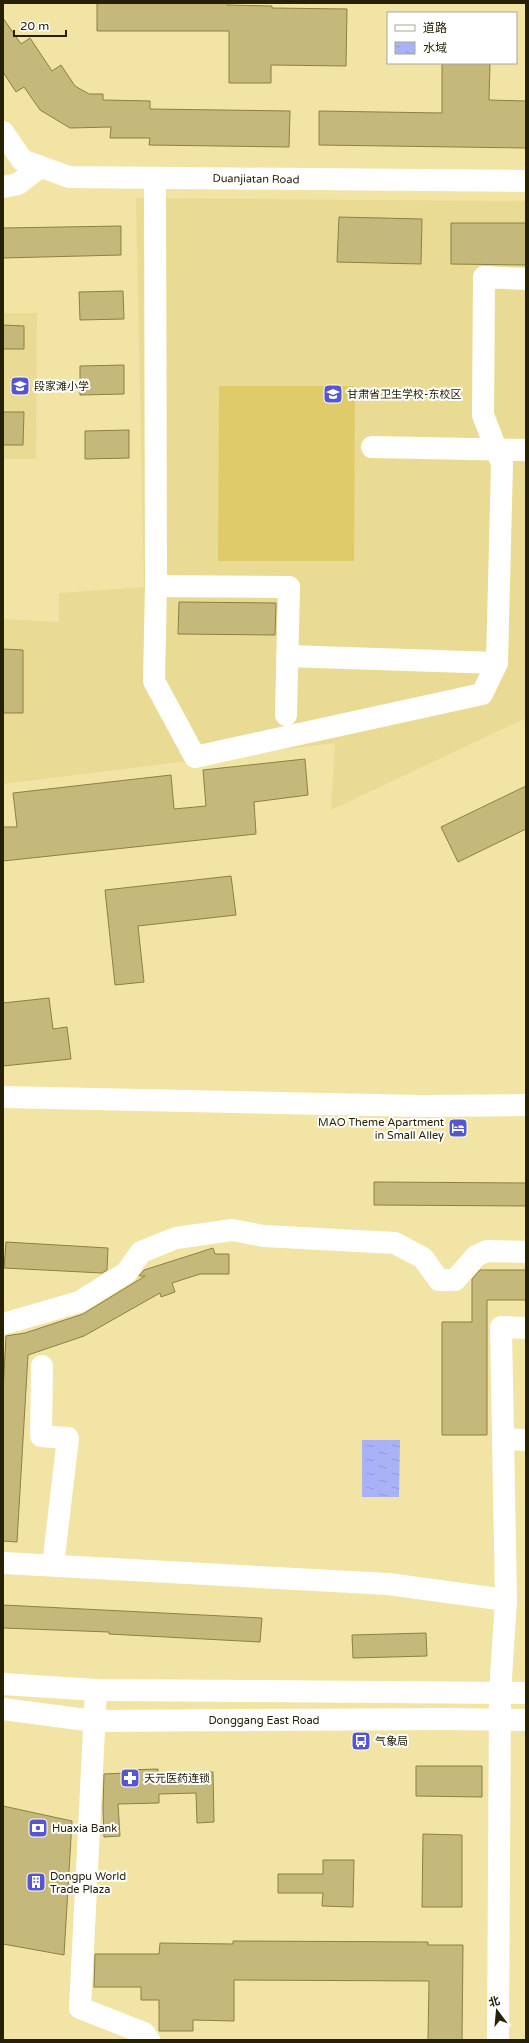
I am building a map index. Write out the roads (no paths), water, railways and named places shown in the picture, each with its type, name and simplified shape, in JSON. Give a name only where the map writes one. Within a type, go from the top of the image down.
[{"type":"main road","name":"Duanjiatan Road","points":[[3,132],[22,160],[69,177],[526,182]]},
{"type":"main road","points":[[3,187],[18,184],[40,167]]},
{"type":"main road","points":[[155,178],[156,586],[154,681],[195,757],[482,694],[497,663],[502,464],[483,415],[484,277],[526,279]]},
{"type":"main road","points":[[372,447],[526,450]]},
{"type":"main road","points":[[156,586],[289,587],[286,715]]},
{"type":"main road","points":[[287,656],[497,663]]},
{"type":"main road","points":[[3,1097],[422,1106],[526,1105]]},
{"type":"main road","points":[[3,1324],[79,1302],[126,1273],[141,1252],[176,1238],[232,1230],[264,1236],[395,1243],[423,1258],[439,1280],[455,1280],[476,1256],[487,1251],[526,1252]]},
{"type":"main road","points":[[498,2040],[500,1693],[506,1600],[501,1327],[526,1328]]},
{"type":"main road","points":[[42,1366],[41,1436],[68,1438],[53,1565]]},
{"type":"main road","points":[[503,1439],[526,1440]]},
{"type":"main road","points":[[3,1563],[388,1584],[506,1600]]},
{"type":"main road","points":[[3,1684],[96,1690],[526,1693]]},
{"type":"main road","points":[[96,1690],[80,2008],[144,2033],[149,2040]]},
{"type":"main road","name":"Donggang East Road","points":[[3,1709],[94,1721],[526,1720]]},
{"type":"water","points":[[362,1440],[400,1440],[399,1497],[362,1497]]},
{"type":"place","name":"段家滩小学","points":[[20,386]]},
{"type":"place","name":"甘肃省卫生学校-东校区","points":[[333,394]]},
{"type":"place","name":"MAO Theme Apartment in Small Alley","points":[[458,1128]]},
{"type":"place","name":"气象局","points":[[361,1741]]},
{"type":"place","name":"天元医药连锁","points":[[130,1778]]},
{"type":"place","name":"Huaxia Bank","points":[[38,1828]]},
{"type":"place","name":"Dongpu World Trade Plaza","points":[[36,1882]]}]
